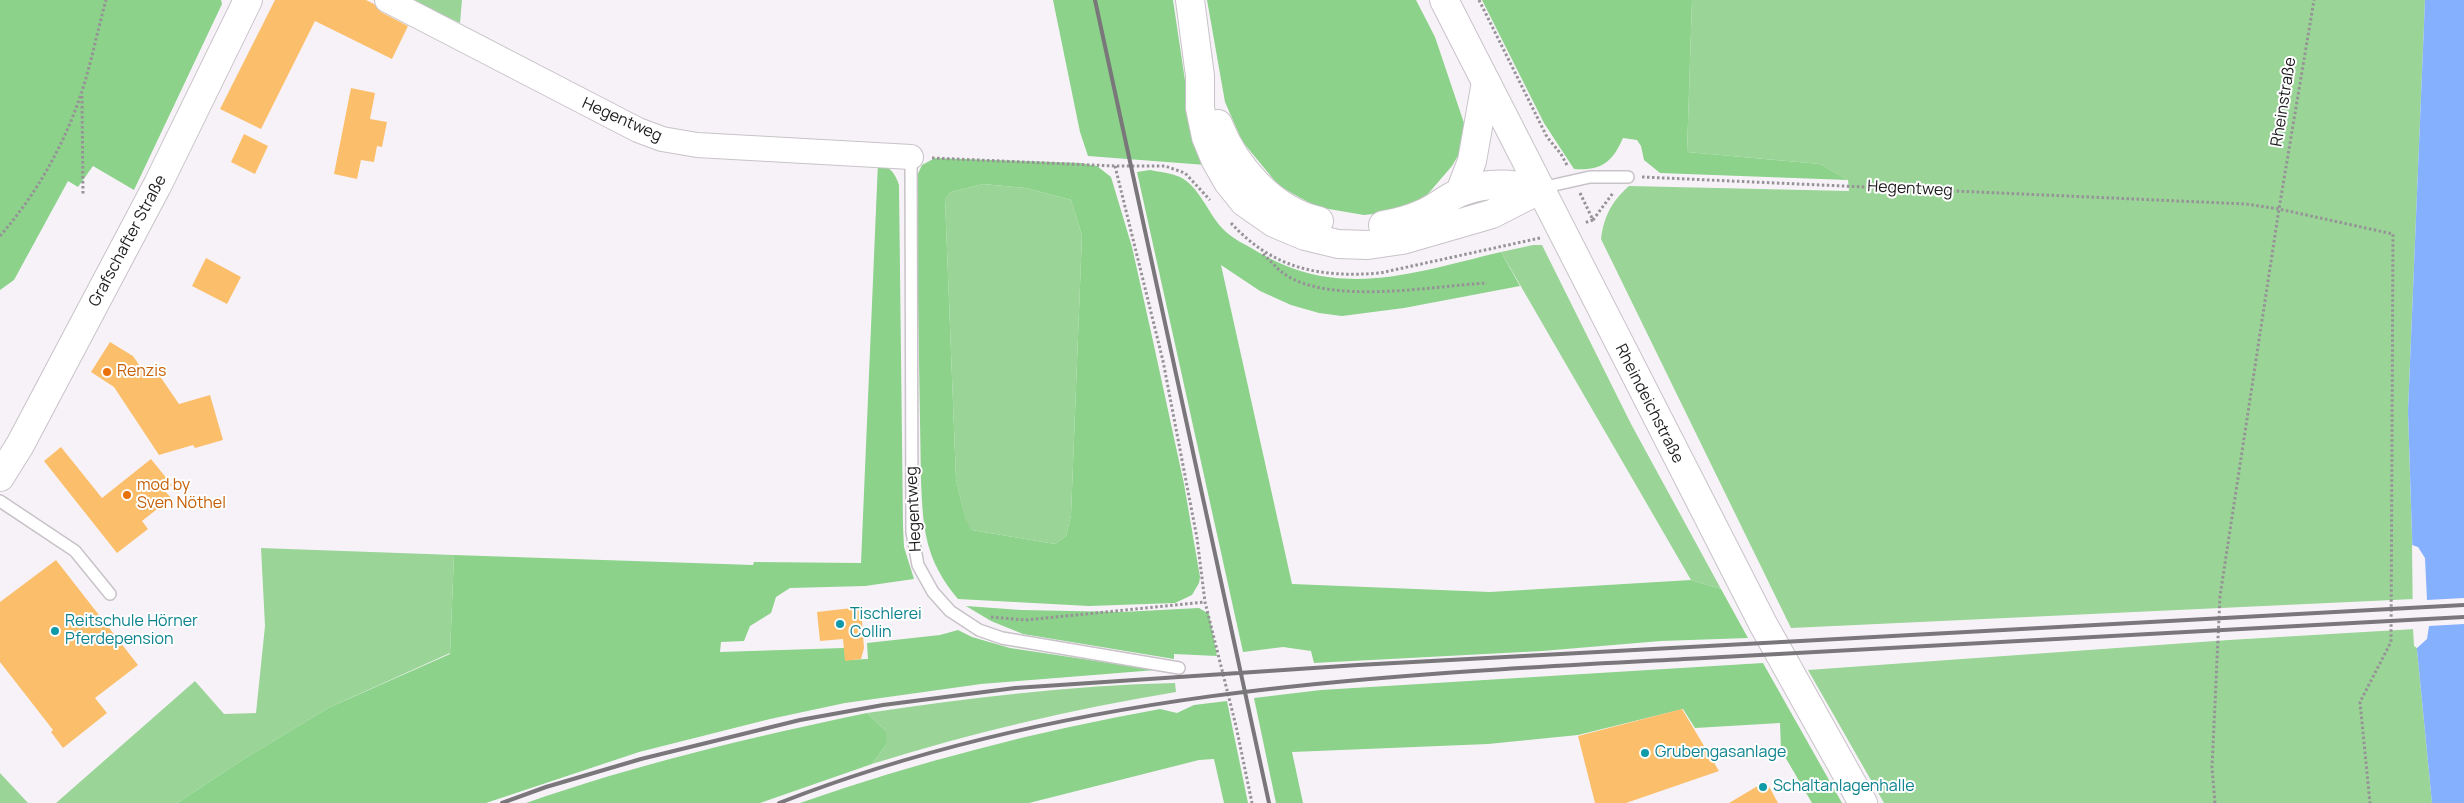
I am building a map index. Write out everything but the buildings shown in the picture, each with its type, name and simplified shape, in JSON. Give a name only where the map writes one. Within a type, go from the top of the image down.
[{"type":"main road","name":"Grafschafter Straße","points":[[0,477],[20,445],[158,184],[248,0]]},
{"type":"main road","points":[[1190,0],[1200,76],[1200,108],[1206,137],[1215,159],[1228,182],[1244,202],[1274,223],[1305,236],[1338,244],[1368,245],[1402,240],[1492,214],[1541,188]]},
{"type":"main road","name":"Rheindeichstraße","points":[[1444,0],[1758,615],[1864,803]]},
{"type":"main road","points":[[1200,76],[1221,132],[1246,171],[1261,188],[1284,206],[1310,219],[1340,226],[1369,227],[1398,223],[1424,213],[1460,192],[1487,184],[1507,183],[1541,188]]},
{"type":"main road","points":[[1460,192],[1472,161],[1486,82]]},
{"type":"street","name":"Hegentweg","points":[[387,0],[576,99],[638,130],[662,139],[697,145],[912,157]]},
{"type":"lane","name":"Hegentweg","points":[[912,157],[912,532],[918,565],[933,592],[950,611],[978,630],[1002,638],[1179,668]]},
{"type":"lane","points":[[1541,188],[1590,177],[1628,177]]},
{"type":"lane","points":[[0,501],[75,551],[110,594]]},
{"type":"path","points":[[0,236],[23,210],[61,144],[82,92],[106,0]]},
{"type":"path","points":[[1478,0],[1546,137],[1561,154],[1575,181]]},
{"type":"path","name":"Rheinstraße","points":[[2215,803],[2212,768],[2220,596],[2279,209],[2314,0]]},
{"type":"path","points":[[82,92],[83,196]]},
{"type":"path","points":[[912,157],[1115,166],[1163,361],[1197,538],[1205,602],[1236,726],[1252,803]]},
{"type":"path","points":[[1592,220],[1605,202],[1628,177]]},
{"type":"path","name":"Hegentweg","points":[[1628,177],[2226,203],[2279,209],[2393,234],[2391,642],[2360,702],[2370,803]]},
{"type":"path","points":[[1261,252],[1283,273],[1316,287],[1355,293],[1487,283]]},
{"type":"path","points":[[989,616],[1025,620],[1205,602]]},
{"type":"green space","points":[[0,0],[221,0],[222,4],[134,190],[93,166],[78,187],[68,181],[14,280],[0,290]]},
{"type":"green space","points":[[410,0],[462,0],[460,23]]},
{"type":"green space","points":[[1053,0],[1173,0],[1194,141],[1206,165],[1088,156],[1080,132]]},
{"type":"green space","points":[[1207,0],[1416,0],[1435,37],[1465,126],[1462,149],[1452,166],[1421,202],[1399,211],[1364,215],[1317,207],[1279,186],[1242,141],[1225,102]]},
{"type":"green space","points":[[1482,0],[1692,0],[1687,152],[1820,164],[1848,180],[1660,173],[1644,160],[1641,146],[1637,140],[1623,138],[1614,154],[1604,164],[1591,169],[1574,169],[1544,123]]},
{"type":"green space","points":[[1692,0],[2425,0],[2408,411],[2414,599],[1791,628],[1601,239],[1604,223],[1610,210],[1618,197],[1629,186],[1849,191],[1848,180],[1820,164],[1687,152]]},
{"type":"green space","points":[[935,158],[1080,163],[1097,166],[1111,177],[1132,247],[1184,484],[1200,577],[1199,583],[1192,595],[1175,603],[1089,606],[958,599],[947,585],[932,557],[925,529],[922,498],[916,178],[922,165]],"holes":[[[983,184],[1026,188],[1071,200],[1082,235],[1071,515],[1066,536],[1055,544],[972,530],[966,521],[956,479],[945,199],[951,192]]]},
{"type":"green space","points":[[878,162],[891,170],[899,185],[903,526],[904,547],[914,579],[865,586],[790,588],[776,597],[771,613],[750,626],[744,641],[721,642],[720,652],[844,648],[846,660],[868,659],[867,643],[940,635],[958,630],[972,637],[1010,648],[1156,670],[981,684],[845,703],[770,719],[639,752],[486,803],[177,803],[247,757],[328,708],[450,654],[454,555],[753,565],[754,562],[861,563]]},
{"type":"green space","points":[[1150,170],[1173,174],[1187,181],[1227,233],[1258,252],[1289,267],[1319,275],[1349,279],[1378,278],[1408,274],[1501,252],[1520,286],[1404,308],[1342,316],[1319,313],[1291,305],[1260,291],[1221,265],[1292,584],[1490,592],[1691,580],[1721,589],[1748,638],[1661,641],[1542,651],[1314,663],[1311,651],[1283,647],[1243,652],[1137,172]]},
{"type":"green space","points":[[983,184],[1026,188],[1071,200],[1082,235],[1071,515],[1066,536],[1055,544],[972,530],[966,522],[956,479],[945,199],[951,192]]},
{"type":"green space","points":[[1533,245],[1542,245],[1631,424],[1721,589],[1691,580],[1501,252]]},
{"type":"green space","points":[[261,548],[454,555],[450,653],[328,708],[247,757],[177,803],[56,803],[195,681],[224,714],[256,713],[265,626]]},
{"type":"green space","points":[[966,606],[1021,610],[1122,612],[1199,608],[1209,614],[1217,656],[1174,654],[1174,659],[1023,634],[991,621]]},
{"type":"green space","points":[[2415,629],[2432,803],[1884,803],[1808,670],[2229,640]]},
{"type":"green space","points":[[1763,663],[1842,803],[1812,803],[1781,750],[1780,723],[1695,728],[1683,709],[1578,735],[1488,744],[1292,752],[1303,803],[1276,803],[1254,698],[1321,690]]},
{"type":"green space","points":[[1175,683],[1176,692],[1022,723],[872,764],[886,745],[885,730],[867,713],[1021,693],[1098,686]]},
{"type":"green space","points":[[1227,701],[1248,803],[1224,803],[1214,759],[1199,760],[1029,803],[800,803],[933,761],[1068,727],[1160,709],[1177,713],[1194,705]]},
{"type":"green space","points":[[867,713],[885,730],[887,736],[886,745],[872,764],[760,803],[526,803],[610,776],[695,752]]},
{"type":"green space","points":[[0,773],[28,803],[0,803]]},
{"type":"water","points":[[2425,0],[2464,0],[2464,803],[2432,803],[2415,629],[2408,411]]},
{"type":"pier","points":[[2412,545],[2418,547],[2425,558],[2427,600],[2464,598],[2464,624],[2429,626],[2427,639],[2417,648],[2414,646],[2413,629]]},
{"type":"railway","points":[[1095,0],[1269,803]]},
{"type":"railway","points":[[502,803],[546,787],[641,759],[800,720],[883,705],[1015,688],[1358,665],[2464,605]]},
{"type":"railway","points":[[779,803],[892,764],[1005,733],[1120,710],[1236,693],[1352,680],[1586,664],[2464,617]]},
{"type":"place","name":"Renzis","points":[[107,372]]},
{"type":"place","name":"mod by Sven Nöthel","points":[[127,495]]},
{"type":"place","name":"Tischlerei Collin","points":[[840,624]]},
{"type":"place","name":"Reitschule Hörner Pferdepension","points":[[55,631]]},
{"type":"place","name":"Grubengasanlage","points":[[1645,753]]},
{"type":"place","name":"Schaltanlagenhalle","points":[[1763,787]]}]
